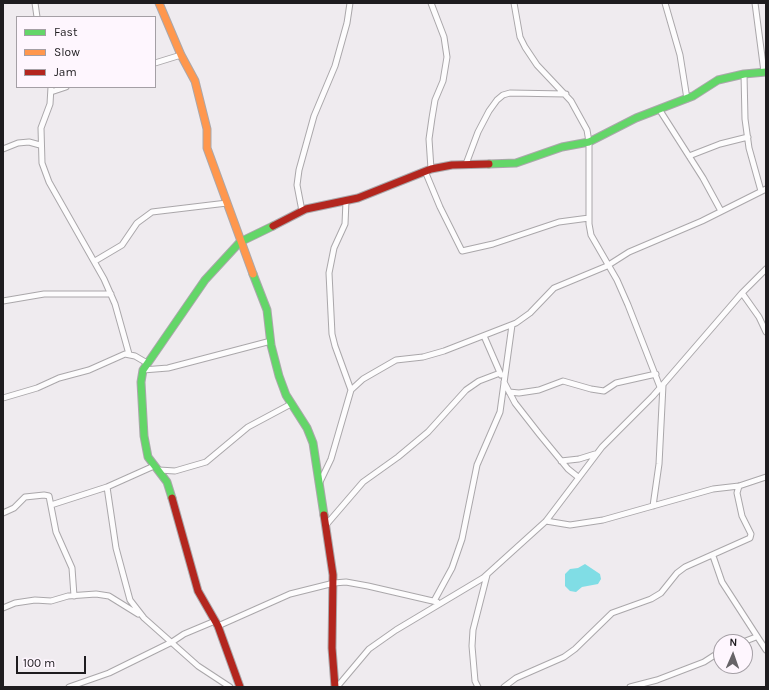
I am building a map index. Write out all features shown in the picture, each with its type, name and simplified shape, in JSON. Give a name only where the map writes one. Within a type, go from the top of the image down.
[{"type":"street","points":[[34,3],[37,16]]},
{"type":"street","points":[[159,3],[181,56],[195,81],[208,129],[207,148],[240,242],[267,310],[271,341],[279,376],[291,404],[307,428],[313,443],[334,583],[332,648],[336,687]]},
{"type":"street","points":[[302,211],[297,185],[299,170],[314,116],[335,66],[347,23],[350,3]]},
{"type":"street","points":[[431,3],[444,37],[447,57],[443,81],[435,100],[429,146],[428,170],[440,207],[462,251],[500,242],[559,222],[588,218]]},
{"type":"street","points":[[514,3],[520,37],[525,47],[537,64],[566,94],[587,130],[589,142],[588,218],[591,235],[628,305],[656,374],[662,385],[659,464],[653,506]]},
{"type":"street","points":[[665,3],[682,65],[687,99]]},
{"type":"street","points":[[240,687],[217,623],[198,591],[177,512],[167,482],[148,457],[144,436],[141,382],[143,370],[205,280],[240,242],[302,211],[326,204],[346,201],[380,190],[428,170],[466,164],[516,163],[562,147],[589,142],[636,118],[687,99],[718,80],[744,74],[765,72],[755,3]]},
{"type":"street","points":[[156,63],[181,56]]},
{"type":"street","points":[[350,390],[363,379],[396,360],[430,355],[512,325],[530,313],[554,288],[607,266],[629,252],[764,190],[748,137],[744,74]]},
{"type":"street","points":[[51,89],[50,104],[42,124],[40,145],[42,163],[49,182],[95,261],[111,294],[129,354]]},
{"type":"street","points":[[466,164],[482,125],[496,100],[503,95],[510,93],[566,94]]},
{"type":"street","points":[[659,109],[721,211]]},
{"type":"street","points":[[688,156],[720,144],[748,137]]},
{"type":"street","points":[[3,148],[18,143],[29,142],[40,145]]},
{"type":"street","points":[[320,482],[331,459],[350,390],[332,334],[329,273],[334,248],[345,224],[346,201]]},
{"type":"street","points":[[95,261],[122,245],[137,223],[152,212],[227,203]]},
{"type":"street","points":[[336,687],[370,649],[437,602],[463,591],[487,574],[546,521],[596,454],[662,385],[742,293],[766,270]]},
{"type":"street","points":[[742,293],[760,317],[766,332]]},
{"type":"street","points":[[3,301],[44,294],[111,294]]},
{"type":"street","points":[[437,602],[452,568],[462,539],[477,465],[500,412],[512,325]]},
{"type":"street","points":[[484,336],[509,392],[561,461],[578,477]]},
{"type":"street","points":[[143,370],[174,367],[271,341]]},
{"type":"street","points":[[3,398],[37,388],[59,378],[89,370],[120,355],[129,354],[147,363]]},
{"type":"street","points":[[326,525],[363,482],[398,457],[428,432],[466,390],[479,381],[500,373]]},
{"type":"street","points":[[509,392],[519,393],[539,390],[563,381],[604,391],[616,383],[656,374]]},
{"type":"street","points":[[50,505],[107,487],[156,468],[175,471],[206,462],[248,426],[291,404]]},
{"type":"street","points":[[561,461],[579,459],[596,454]]},
{"type":"street","points":[[546,521],[562,525],[584,523],[713,489],[739,486],[766,476]]},
{"type":"street","points":[[504,687],[516,678],[564,657],[575,649],[612,614],[651,598],[665,589],[681,570],[751,537],[742,516],[737,493],[739,486]]},
{"type":"street","points":[[107,487],[116,548],[128,593],[135,608],[144,618],[198,666],[230,687]]},
{"type":"street","points":[[3,513],[14,508],[25,497],[49,496],[56,532],[72,568],[74,596]]},
{"type":"street","points":[[713,556],[722,582],[756,637],[766,650]]},
{"type":"street","points":[[478,687],[475,681],[472,630],[487,574]]},
{"type":"street","points":[[68,687],[109,673],[172,642],[184,634],[217,623],[290,594],[334,583],[353,583],[437,602]]},
{"type":"street","points":[[3,608],[15,603],[35,600],[51,601],[74,596],[102,594],[109,596],[144,618]]},
{"type":"street","points":[[630,687],[657,680],[704,662],[713,656]]},
{"type":"water","points":[[585,564],[600,574],[601,579],[598,584],[582,587],[576,592],[570,591],[565,586],[565,574],[570,569],[578,568]]},
{"type":"traffic: fast","points":[[489,164],[516,163],[562,147],[589,142],[636,118],[693,96],[718,80],[744,74],[766,72]]},
{"type":"traffic: fast","points":[[172,498],[167,482],[148,457],[144,436],[141,382],[143,370],[205,280],[240,242],[273,226]]},
{"type":"traffic: fast","points":[[253,274],[267,310],[271,345],[279,376],[286,395],[307,428],[313,443],[324,515]]},
{"type":"traffic: slow","points":[[159,3],[181,55],[195,81],[207,129],[207,148],[253,274]]},
{"type":"traffic: jam","points":[[273,226],[306,209],[358,198],[431,169],[452,165],[489,164]]},
{"type":"traffic: jam","points":[[172,498],[198,591],[218,626],[240,687]]},
{"type":"traffic: jam","points":[[324,515],[333,575],[332,648],[335,687]]}]
